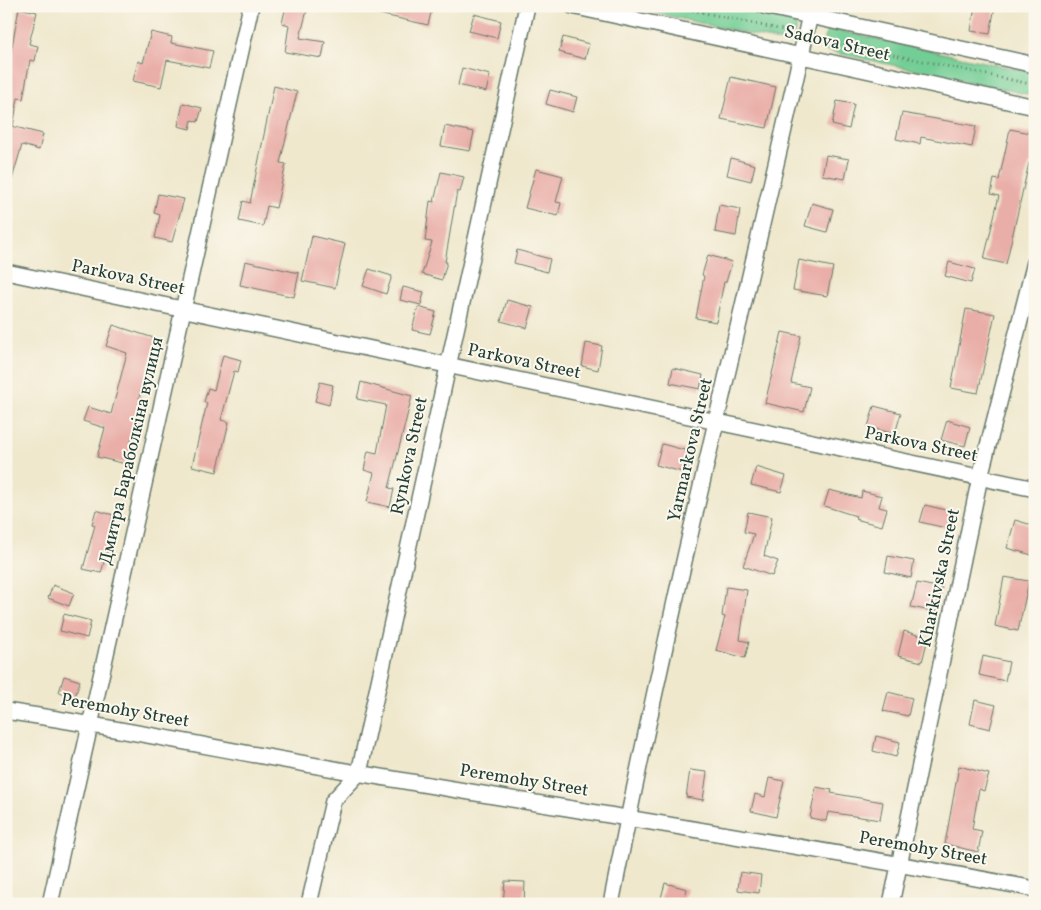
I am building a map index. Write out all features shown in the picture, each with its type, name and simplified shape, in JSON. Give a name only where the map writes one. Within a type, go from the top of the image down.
[{"type":"street","name":"Дмитра Бараболкіна вулиця","points":[[50,904],[251,6]]},
{"type":"street","name":"Rynkova Street","points":[[310,904],[333,802],[359,773],[527,6]]},
{"type":"street","name":"Sadova Street","points":[[572,6],[1035,107]]},
{"type":"street","name":"Sadova Street","points":[[764,6],[811,11],[1035,65]]},
{"type":"street","name":"Yarmarkova Street","points":[[611,904],[628,818],[716,422],[811,11]]},
{"type":"street","name":"Kharkivska Street","points":[[891,904],[980,477],[1035,262]]},
{"type":"street","name":"Parkova Street","points":[[6,272],[1035,488]]},
{"type":"street","name":"Peremohy Street","points":[[6,711],[90,723],[359,773],[900,864],[1035,889]]},
{"type":"path","points":[[673,6],[1035,85]]},
{"type":"green space","points":[[625,6],[723,6],[797,23],[792,44]]},
{"type":"green space","points":[[827,28],[1035,73],[1035,96],[823,50]]},
{"type":"building","points":[[286,6],[307,10],[300,38],[325,42],[322,58],[285,52],[289,25],[282,23]]},
{"type":"building","points":[[371,6],[422,6],[432,9],[428,25],[370,12]]},
{"type":"building","points":[[975,6],[995,6],[990,34],[971,31]]},
{"type":"building","points":[[19,8],[37,12],[29,44],[38,46],[35,61],[30,60],[23,99],[18,98],[13,126],[11,126],[43,134],[39,150],[22,145],[10,186],[6,185],[6,79]]},
{"type":"building","points":[[474,14],[501,21],[497,38],[469,31]]},
{"type":"building","points":[[151,32],[172,37],[171,43],[213,51],[209,68],[167,60],[161,87],[133,81],[138,61],[143,63]]},
{"type":"building","points":[[563,37],[589,44],[585,59],[559,52]]},
{"type":"building","points":[[462,68],[490,75],[486,92],[458,85]]},
{"type":"building","points":[[731,77],[776,87],[767,128],[721,119]]},
{"type":"building","points":[[274,86],[297,92],[280,163],[286,164],[276,208],[267,206],[263,226],[239,221],[243,201],[250,203]]},
{"type":"building","points":[[550,90],[577,97],[573,112],[546,104]]},
{"type":"building","points":[[837,101],[854,104],[849,129],[832,125]]},
{"type":"building","points":[[183,103],[202,108],[198,122],[192,120],[190,129],[178,126]]},
{"type":"building","points":[[902,113],[976,126],[972,147],[921,137],[920,144],[896,139]]},
{"type":"building","points":[[445,126],[474,132],[470,151],[441,146]]},
{"type":"building","points":[[1010,129],[1035,134],[1035,154],[1032,164],[1029,163],[1006,264],[984,259],[999,196],[991,194],[994,179],[999,180]]},
{"type":"building","points":[[826,155],[849,159],[845,179],[822,175]]},
{"type":"building","points":[[731,158],[755,165],[751,181],[727,175]]},
{"type":"building","points":[[536,169],[563,176],[556,202],[561,203],[558,216],[525,208]]},
{"type":"building","points":[[441,172],[464,177],[460,192],[457,191],[445,262],[447,262],[442,280],[422,274],[432,242],[425,241],[430,201],[434,202]]},
{"type":"building","points":[[158,194],[184,199],[172,242],[155,238],[160,215],[154,213]]},
{"type":"building","points":[[812,203],[833,209],[827,232],[805,226]]},
{"type":"building","points":[[719,205],[740,209],[736,236],[715,232]]},
{"type":"building","points":[[312,236],[345,244],[335,288],[302,281]]},
{"type":"building","points":[[517,250],[550,259],[547,272],[514,263]]},
{"type":"building","points":[[708,255],[732,262],[726,282],[724,282],[716,322],[696,318],[704,276],[702,275]]},
{"type":"building","points":[[799,260],[833,267],[827,296],[793,290]]},
{"type":"building","points":[[245,261],[299,273],[294,297],[240,285]]},
{"type":"building","points":[[949,262],[975,269],[971,283],[945,276]]},
{"type":"building","points":[[369,269],[392,276],[386,294],[363,286]]},
{"type":"building","points":[[403,287],[424,292],[421,305],[400,300]]},
{"type":"building","points":[[507,300],[533,307],[527,328],[501,321]]},
{"type":"building","points":[[418,307],[436,312],[430,334],[412,330]]},
{"type":"building","points":[[966,309],[995,314],[978,393],[951,388]]},
{"type":"building","points":[[113,325],[157,339],[139,398],[143,399],[136,421],[142,423],[139,436],[133,434],[126,464],[97,457],[105,428],[83,421],[88,407],[111,414],[127,353],[106,346]]},
{"type":"building","points":[[782,332],[801,336],[791,383],[810,387],[804,412],[765,403]]},
{"type":"building","points":[[586,343],[602,346],[598,370],[582,366]]},
{"type":"building","points":[[223,355],[241,360],[238,372],[234,371],[221,420],[229,422],[217,472],[192,466],[207,403],[204,402],[208,388],[214,390]]},
{"type":"building","points":[[673,368],[703,375],[700,389],[670,383]]},
{"type":"building","points":[[320,382],[333,385],[329,405],[315,401]]},
{"type":"building","points":[[361,382],[412,396],[389,488],[394,489],[390,507],[367,502],[374,473],[364,470],[368,451],[377,453],[386,405],[357,399]]},
{"type":"building","points":[[874,406],[901,413],[895,434],[868,427]]},
{"type":"building","points":[[947,420],[970,427],[965,446],[941,440]]},
{"type":"building","points":[[662,444],[692,452],[686,473],[656,465]]},
{"type":"building","points":[[756,467],[786,476],[781,492],[751,485]]},
{"type":"building","points":[[829,490],[861,498],[862,491],[882,496],[879,507],[887,509],[882,526],[855,519],[856,516],[824,506]]},
{"type":"building","points":[[925,505],[954,512],[950,529],[920,522]]},
{"type":"building","points":[[96,510],[113,515],[107,540],[110,541],[101,573],[83,569],[95,525],[92,524]]},
{"type":"building","points":[[748,512],[772,517],[764,556],[778,561],[772,576],[743,566],[754,534],[744,532]]},
{"type":"building","points":[[1015,520],[1035,526],[1035,545],[1032,555],[1007,548]]},
{"type":"building","points":[[888,556],[914,561],[911,578],[885,572]]},
{"type":"building","points":[[1004,577],[1029,581],[1018,631],[995,626]]},
{"type":"building","points":[[917,583],[942,588],[936,612],[911,607]]},
{"type":"building","points":[[53,585],[74,593],[69,606],[48,598]]},
{"type":"building","points":[[726,587],[747,590],[740,640],[749,642],[745,658],[716,650],[725,617],[722,616]]},
{"type":"building","points":[[64,614],[91,621],[87,638],[60,631]]},
{"type":"building","points":[[904,631],[928,638],[922,662],[898,656]]},
{"type":"building","points":[[983,656],[1009,662],[1005,681],[979,675]]},
{"type":"building","points":[[64,676],[80,681],[75,697],[59,692]]},
{"type":"building","points":[[888,692],[912,698],[908,716],[883,711]]},
{"type":"building","points":[[975,700],[996,705],[990,729],[970,724]]},
{"type":"building","points":[[876,736],[900,742],[896,757],[873,751]]},
{"type":"building","points":[[959,766],[989,774],[984,791],[979,789],[972,829],[982,831],[978,852],[945,844]]},
{"type":"building","points":[[690,770],[707,772],[703,800],[686,797]]},
{"type":"building","points":[[769,778],[784,781],[776,817],[751,811],[755,794],[765,797]]},
{"type":"building","points":[[816,787],[832,790],[831,793],[883,802],[880,820],[828,812],[826,821],[810,818]]},
{"type":"building","points":[[740,872],[761,875],[759,893],[738,890]]},
{"type":"building","points":[[505,881],[525,882],[524,904],[503,904]]},
{"type":"building","points":[[665,883],[687,889],[683,904],[660,902]]}]
